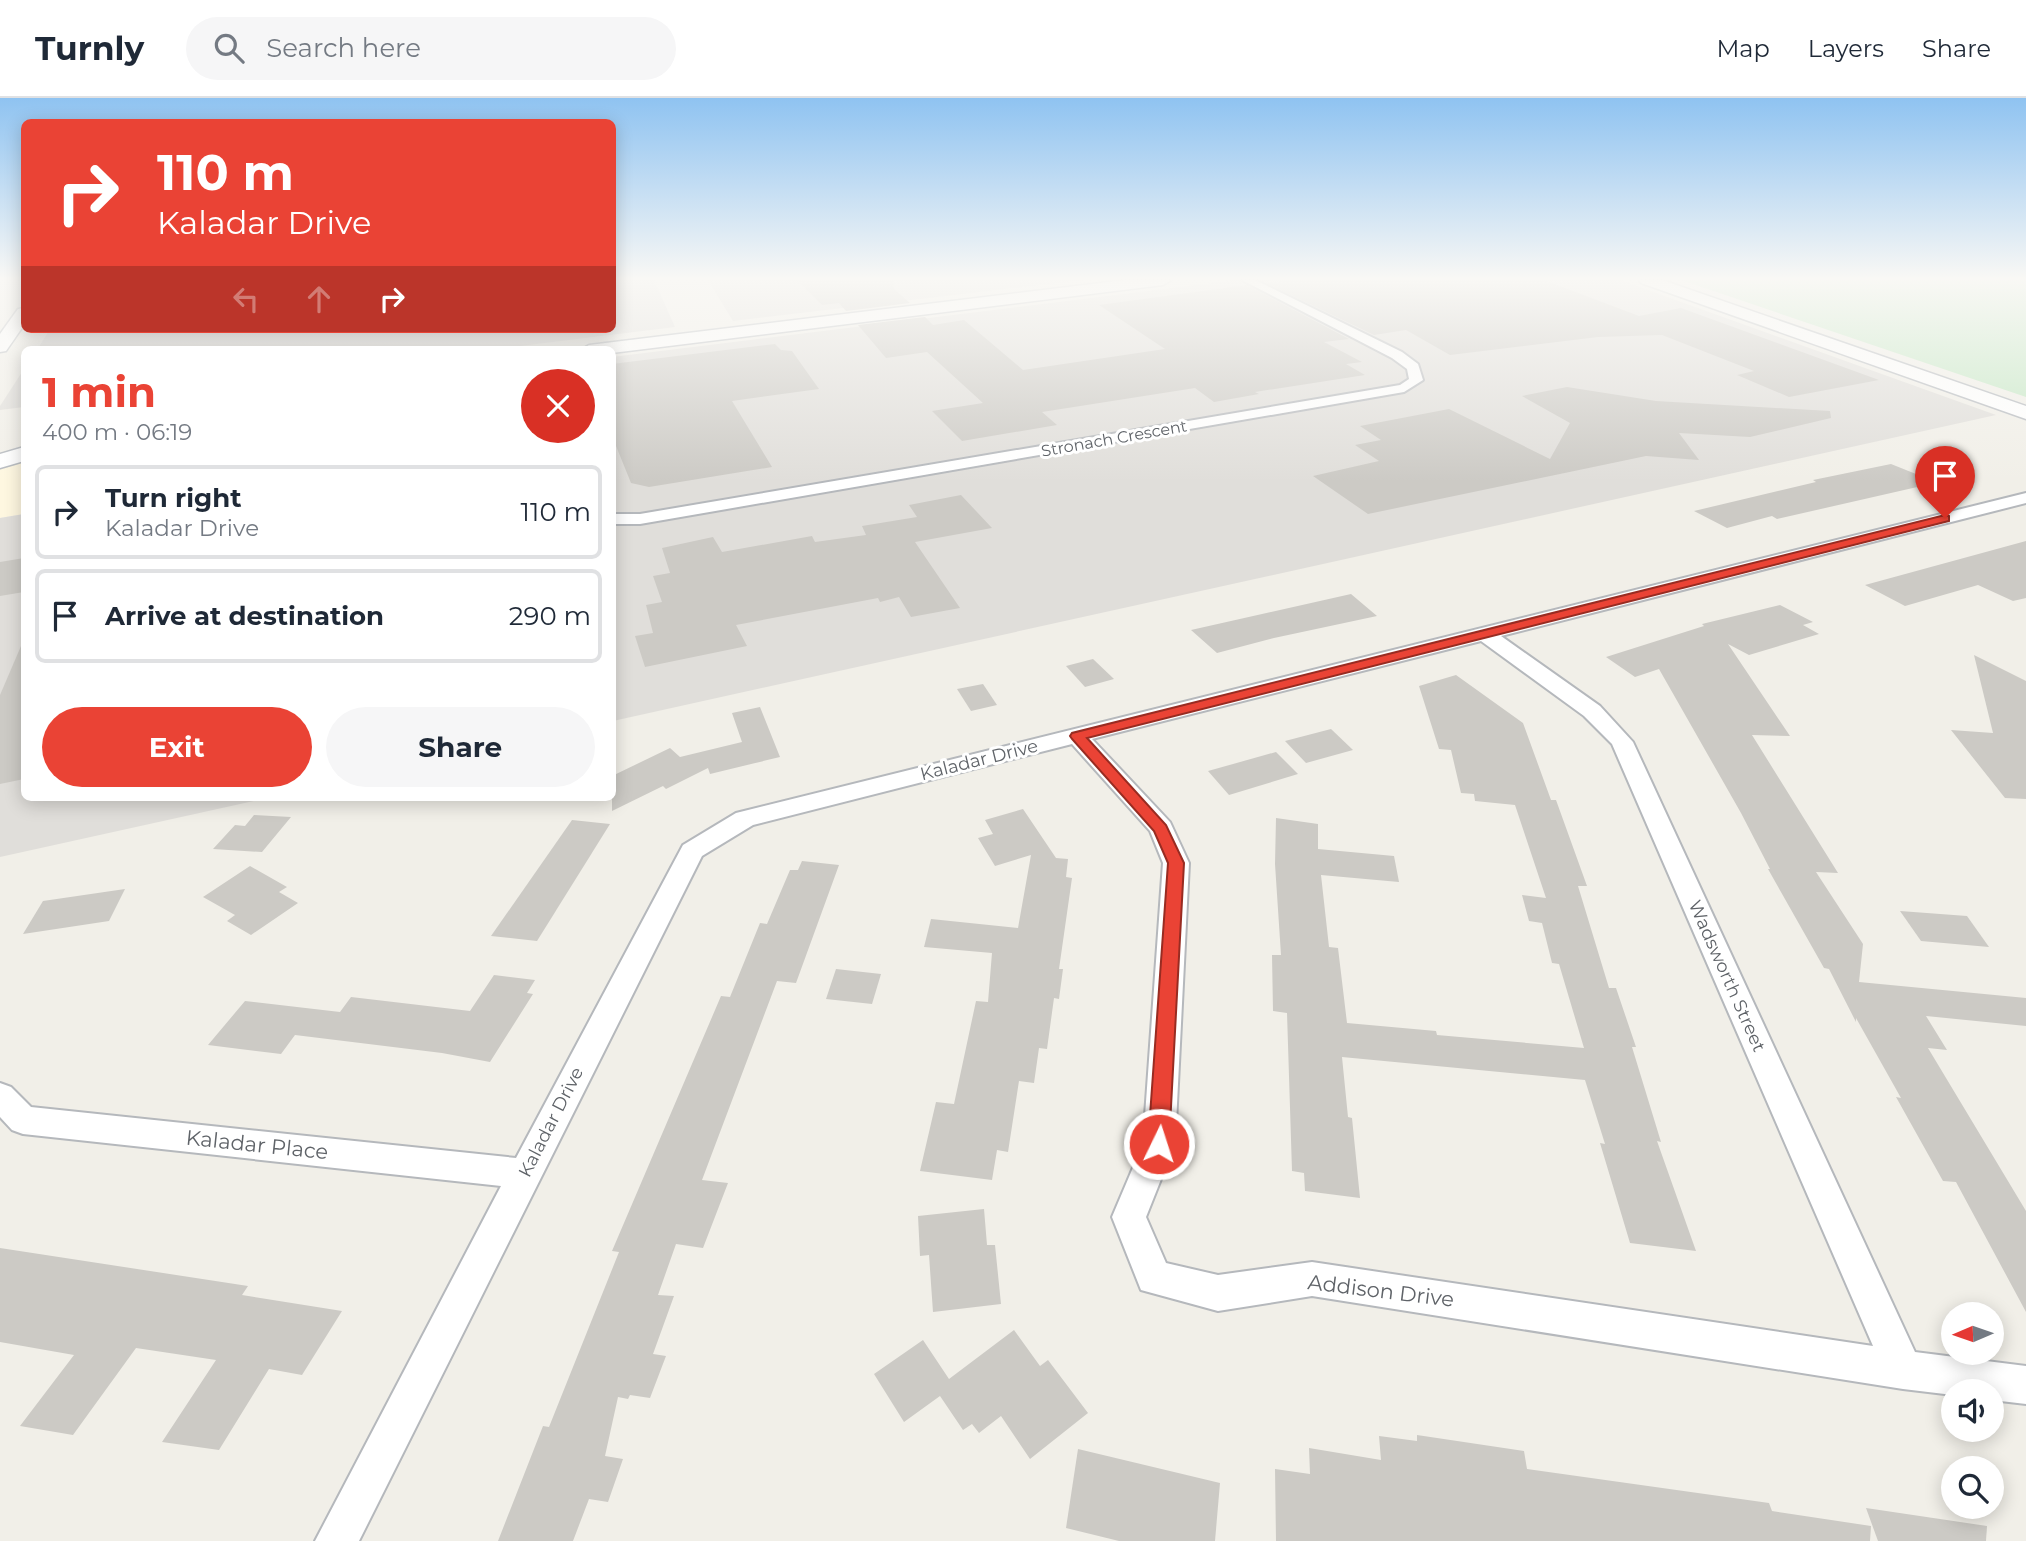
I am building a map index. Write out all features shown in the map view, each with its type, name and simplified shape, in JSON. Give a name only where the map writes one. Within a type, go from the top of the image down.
[{"type":"main road","points":[[1839,347],[2026,413]]},
{"type":"main road","points":[[0,449],[21,446]]},
{"type":"main road","points":[[0,461],[21,455]]},
{"type":"street","name":"Stronach Crescent","points":[[616,519],[640,519],[1391,391],[1404,388],[1416,380],[1413,367],[1382,347]]},
{"type":"street","name":"Kaladar Drive","points":[[336,1541],[692,851],[745,819],[2026,498]]},
{"type":"street","name":"Wadsworth Street","points":[[1485,634],[1592,711],[1622,742],[1903,1370]]},
{"type":"street","name":"Addison Drive","points":[[1077,736],[1161,828],[1176,863],[1159,1144],[1129,1217],[1154,1278],[1218,1293],[1312,1279],[1903,1370],[2026,1385]]},
{"type":"street","name":"Kaladar Place","points":[[0,1096],[23,1120],[524,1174]]},
{"type":"shaded area","points":[[690,347],[1808,347],[1996,415],[616,720],[616,357]]},
{"type":"shaded area","points":[[21,374],[21,407],[0,410]]},
{"type":"shaded area","points":[[21,461],[21,514],[0,518],[0,465]]},
{"type":"shaded area","points":[[21,514],[21,801],[253,801],[0,857],[0,518]]},
{"type":"green space","points":[[1880,347],[2026,347],[2026,397]]},
{"type":"building","points":[[748,347],[778,347],[792,351],[819,389],[732,401],[772,467],[649,487],[631,483],[616,446],[616,364]]},
{"type":"building","points":[[877,347],[996,347],[1023,370],[1165,349],[1163,347],[1334,347],[1362,362],[1346,364],[1365,375],[1255,392],[1259,394],[1214,402],[1195,388],[1042,412],[1057,425],[962,441],[932,411],[983,403],[927,352],[886,358]]},
{"type":"building","points":[[1437,347],[1513,347],[1450,355]]},
{"type":"building","points":[[1694,347],[1789,347],[1879,380],[1789,397],[1737,375],[1754,371]]},
{"type":"building","points":[[1567,387],[1656,401],[1830,411],[1831,418],[1750,437],[1679,433],[1699,460],[1646,456],[1368,514],[1313,476],[1379,461],[1355,445],[1381,440],[1360,426],[1449,409],[1550,459],[1570,423],[1522,396]]},
{"type":"building","points":[[1891,464],[1931,480],[1920,482],[1926,485],[1777,519],[1772,516],[1727,528],[1694,511],[1816,482],[1813,480]]},
{"type":"building","points":[[961,495],[992,528],[915,542],[960,608],[911,617],[899,597],[880,602],[878,598],[736,625],[747,646],[645,667],[635,636],[653,633],[646,605],[662,602],[653,576],[670,573],[662,548],[713,537],[722,552],[812,536],[815,542],[866,535],[862,526],[917,517],[909,505]]},
{"type":"building","points":[[2026,541],[2026,598],[2013,601],[1978,585],[1905,606],[1865,585]]},
{"type":"building","points":[[21,558],[21,592],[0,596],[0,562]]},
{"type":"building","points":[[1351,594],[1377,616],[1217,653],[1191,630]]},
{"type":"building","points":[[1780,605],[1813,622],[1803,625],[1819,634],[1749,655],[1728,644],[1790,736],[1752,735],[1838,873],[1816,872],[1863,944],[1859,982],[2026,998],[2026,1026],[1926,1016],[1947,1050],[1928,1048],[2026,1211],[2026,1312],[1956,1182],[1943,1181],[1896,1097],[1901,1098],[1856,1018],[1856,1022],[1829,969],[1824,968],[1768,869],[1741,813],[1659,669],[1635,677],[1606,657],[1704,626],[1702,624]]},
{"type":"building","points":[[21,646],[21,780],[0,784],[0,695]]},
{"type":"building","points":[[1974,655],[2026,681],[2026,799],[2005,798],[1951,730],[1993,733]]},
{"type":"building","points":[[1093,659],[1114,679],[1085,687],[1066,666]]},
{"type":"building","points":[[1456,675],[1523,723],[1551,800],[1556,800],[1587,886],[1578,886],[1609,988],[1616,988],[1636,1047],[1632,1047],[1661,1142],[1657,1141],[1696,1251],[1630,1243],[1600,1143],[1605,1144],[1585,1080],[1342,1057],[1348,1117],[1352,1118],[1360,1198],[1305,1191],[1304,1173],[1292,1171],[1287,1013],[1273,1011],[1272,955],[1281,955],[1275,864],[1276,818],[1318,824],[1318,849],[1394,856],[1399,882],[1321,875],[1329,947],[1338,948],[1347,1023],[1436,1031],[1437,1035],[1584,1048],[1559,964],[1552,963],[1542,923],[1529,921],[1522,895],[1546,898],[1515,805],[1475,801],[1474,794],[1461,793],[1451,750],[1439,749],[1419,686]]},
{"type":"building","points":[[983,684],[997,705],[971,711],[957,689]]},
{"type":"building","points":[[760,707],[780,757],[710,774],[708,768],[612,811],[612,801],[616,801],[616,774],[670,748],[680,757],[742,742],[732,713]]},
{"type":"building","points":[[1331,729],[1353,750],[1306,763],[1285,741]]},
{"type":"building","points":[[1276,752],[1298,774],[1229,795],[1208,771]]},
{"type":"building","points":[[1023,809],[1056,858],[1068,859],[1066,877],[1072,878],[1059,969],[1063,969],[1059,999],[1054,998],[1047,1049],[1039,1048],[1034,1083],[1019,1081],[1008,1152],[997,1150],[992,1180],[920,1171],[936,1102],[954,1104],[976,1001],[988,1002],[992,953],[924,947],[931,919],[1018,928],[1031,855],[995,866],[978,838],[993,834],[985,820]]},
{"type":"building","points":[[254,815],[291,817],[262,852],[213,849],[235,825],[245,826]]},
{"type":"building","points":[[572,820],[610,824],[537,941],[491,936]]},
{"type":"building","points":[[802,861],[839,865],[796,983],[777,981],[702,1180],[728,1183],[703,1248],[676,1244],[658,1295],[674,1296],[653,1354],[666,1356],[650,1398],[630,1395],[628,1399],[618,1397],[605,1456],[623,1459],[608,1502],[589,1499],[573,1541],[498,1541],[543,1426],[549,1427],[619,1252],[612,1251],[721,996],[730,997],[760,923],[767,924],[790,870],[798,870]]},
{"type":"building","points":[[250,866],[287,887],[279,892],[298,903],[251,935],[227,921],[235,915],[203,897]]},
{"type":"building","points":[[125,889],[109,921],[23,934],[43,901]]},
{"type":"building","points":[[1900,911],[1967,916],[1989,947],[1921,941]]},
{"type":"building","points":[[836,969],[881,974],[872,1004],[826,999]]},
{"type":"building","points":[[494,975],[535,980],[527,993],[533,994],[490,1062],[442,1053],[295,1035],[281,1054],[208,1045],[245,1001],[340,1012],[351,997],[470,1011]]},
{"type":"building","points":[[984,1209],[987,1245],[995,1245],[1001,1304],[933,1312],[929,1255],[920,1256],[918,1216]]},
{"type":"building","points":[[0,1248],[248,1286],[242,1295],[342,1311],[302,1375],[269,1369],[219,1450],[162,1442],[216,1360],[136,1348],[73,1435],[20,1426],[74,1355],[0,1342]]},
{"type":"building","points":[[1014,1330],[1040,1366],[1048,1360],[1088,1413],[1030,1459],[1001,1416],[979,1433],[972,1424],[963,1430],[940,1396],[904,1422],[874,1374],[923,1340],[949,1379]]},
{"type":"building","points":[[1417,1435],[1524,1451],[1527,1469],[1769,1503],[1772,1511],[1871,1526],[1870,1541],[1276,1541],[1275,1469],[1310,1474],[1309,1448],[1381,1460],[1379,1436],[1417,1441]]},
{"type":"building","points":[[1078,1449],[1220,1483],[1215,1541],[1119,1541],[1066,1528]]},
{"type":"building","points":[[1866,1508],[1987,1526],[1986,1541],[1878,1541]]},
{"type":"route","points":[[1159,1144],[1176,863],[1161,828],[1077,736],[1945,518]]}]
